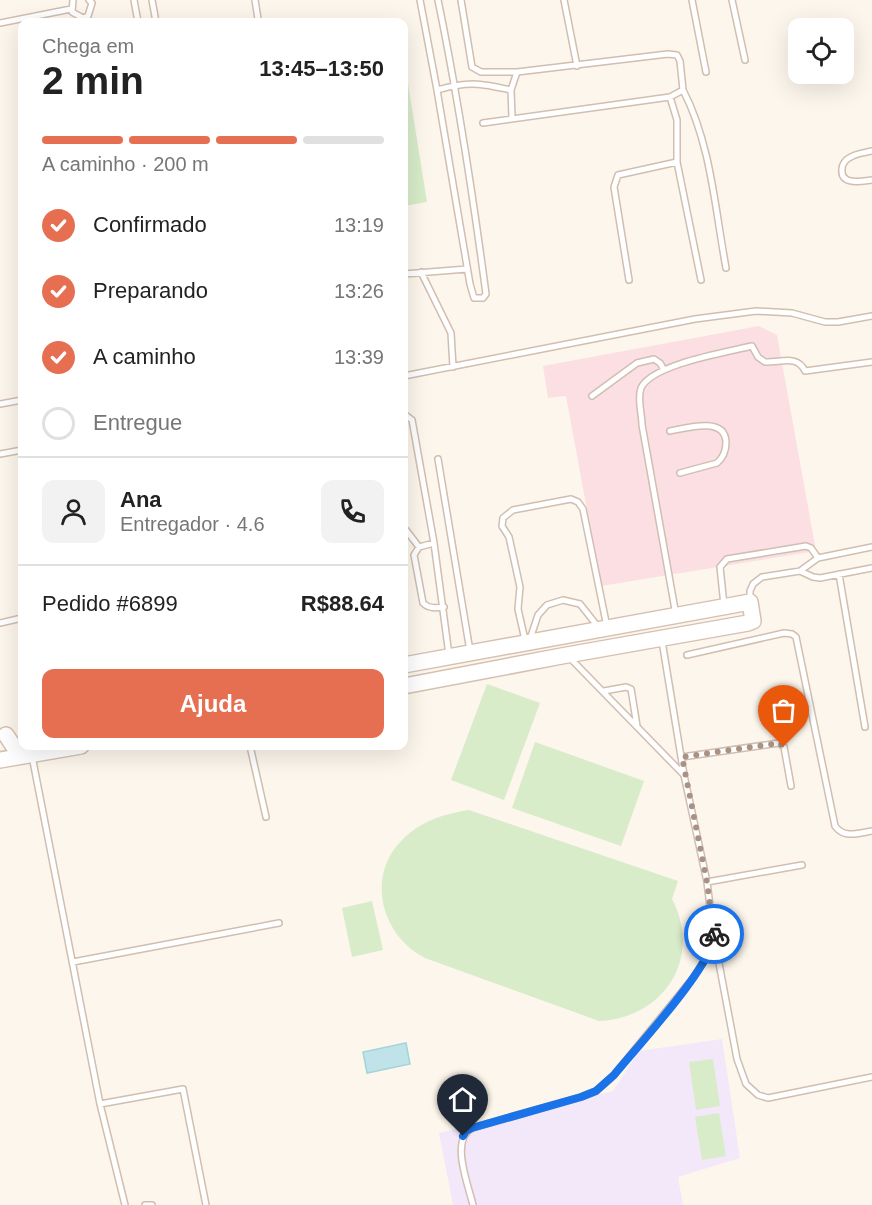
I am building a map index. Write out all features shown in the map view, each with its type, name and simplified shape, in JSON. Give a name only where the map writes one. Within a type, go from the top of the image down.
[{"type":"street","points":[[408,664],[750,602],[753,621],[720,629],[514,664],[408,685]]},
{"type":"street","points":[[720,629],[721,607]]},
{"type":"street","points":[[509,646],[514,664]]},
{"type":"street","points":[[3,735],[18,733]]},
{"type":"street","points":[[3,735],[18,748]]},
{"type":"street","points":[[20,750],[26,755]]},
{"type":"street","points":[[0,760],[57,750]]},
{"type":"lane","points":[[73,0],[71,9],[76,16],[83,18],[88,16],[92,10],[92,3],[89,0]]},
{"type":"lane","points":[[134,0],[137,18]]},
{"type":"lane","points":[[152,0],[155,18]]},
{"type":"lane","points":[[255,0],[258,18]]},
{"type":"lane","points":[[420,0],[467,269],[473,297],[483,298],[486,294],[455,85],[438,0]]},
{"type":"lane","points":[[461,0],[472,67],[481,72],[517,72],[668,54],[677,55],[680,61],[683,90],[695,112],[704,145],[726,268]]},
{"type":"lane","points":[[564,0],[577,66]]},
{"type":"lane","points":[[692,0],[706,72]]},
{"type":"lane","points":[[732,0],[745,60]]},
{"type":"lane","points":[[25,18],[71,9]]},
{"type":"lane","points":[[0,23],[18,19]]},
{"type":"lane","points":[[512,117],[511,90],[517,72]]},
{"type":"lane","points":[[437,90],[455,85],[477,83],[511,90]]},
{"type":"lane","points":[[483,123],[512,117],[670,97],[683,90]]},
{"type":"lane","points":[[670,97],[677,120],[677,162],[701,280]]},
{"type":"lane","points":[[872,151],[847,158],[842,166],[842,174],[851,182],[872,180]]},
{"type":"lane","points":[[630,280],[614,187],[615,180],[618,175],[677,162]]},
{"type":"lane","points":[[408,274],[467,269]]},
{"type":"lane","points":[[421,272],[451,333],[453,367]]},
{"type":"lane","points":[[408,375],[695,319],[756,311],[792,313],[825,322],[872,316]]},
{"type":"lane","points":[[677,616],[642,425],[640,393],[642,385],[664,370],[689,360],[752,346],[758,357],[765,362],[791,360],[800,364],[805,371],[872,362]]},
{"type":"lane","points":[[592,396],[637,363],[654,359],[664,370]]},
{"type":"lane","points":[[0,405],[18,400]]},
{"type":"lane","points":[[408,416],[412,420],[434,543],[450,657]]},
{"type":"lane","points":[[670,431],[707,425],[723,431],[726,440],[724,453],[717,464],[680,473]]},
{"type":"lane","points":[[0,454],[18,451]]},
{"type":"lane","points":[[438,459],[471,653]]},
{"type":"lane","points":[[527,643],[518,609],[520,587],[509,537],[501,526],[505,515],[513,510],[554,501],[571,499],[578,502],[583,509],[604,629]]},
{"type":"lane","points":[[408,534],[419,547]]},
{"type":"lane","points":[[434,543],[419,547],[414,555],[423,603],[433,608],[444,607]]},
{"type":"lane","points":[[721,607],[720,567],[727,559],[807,546],[818,558]]},
{"type":"lane","points":[[750,602],[750,591],[753,584],[762,578],[800,571],[818,558],[872,547]]},
{"type":"lane","points":[[800,571],[813,577],[872,568]]},
{"type":"lane","points":[[839,574],[865,727]]},
{"type":"lane","points":[[527,643],[538,615],[550,603],[563,600],[580,604],[604,629]]},
{"type":"lane","points":[[0,623],[18,619]]},
{"type":"lane","points":[[753,621],[758,638]]},
{"type":"lane","points":[[687,655],[784,633],[796,637],[836,826],[839,832],[846,835],[872,831]]},
{"type":"lane","points":[[661,639],[684,775],[707,882],[714,938],[737,1059],[746,1084],[758,1095],[768,1098],[872,1077]]},
{"type":"lane","points":[[567,655],[684,775]]},
{"type":"lane","points":[[604,692],[626,687],[631,689],[638,728]]},
{"type":"lane","points":[[682,757],[779,743],[784,747],[791,786]]},
{"type":"lane","points":[[251,750],[266,817]]},
{"type":"lane","points":[[26,755],[73,962],[100,1104],[125,1205]]},
{"type":"lane","points":[[707,882],[802,865]]},
{"type":"lane","points":[[73,962],[279,923]]},
{"type":"lane","points":[[473,1205],[461,1155],[461,1144],[466,1131],[581,1097],[603,1086],[693,978],[708,955],[714,938]]},
{"type":"lane","points":[[100,1104],[183,1089],[206,1205]]},
{"type":"lane","points":[[145,1205],[152,1205]]},
{"type":"shaded area","points":[[759,326],[777,335],[816,551],[601,586],[566,396],[548,398],[543,366]]},
{"type":"shaded area","points":[[722,1039],[740,1158],[678,1177],[683,1205],[453,1205],[439,1133],[613,1091],[639,1051]]},
{"type":"green space","points":[[408,84],[427,202],[408,205]]},
{"type":"green space","points":[[487,684],[540,703],[504,800],[451,780]]},
{"type":"green space","points":[[535,742],[644,781],[621,846],[512,808]]},
{"type":"green space","points":[[469,810],[678,881],[672,899],[680,921],[683,943],[680,963],[672,981],[659,997],[642,1009],[622,1017],[599,1021],[425,958],[410,948],[389,921],[382,888],[384,871],[391,855],[409,833],[441,816]]},
{"type":"green space","points":[[372,901],[383,950],[352,957],[342,908]]},
{"type":"green space","points":[[713,1059],[720,1106],[696,1110],[689,1062]]},
{"type":"green space","points":[[719,1113],[726,1156],[702,1160],[695,1117]]},
{"type":"water","points":[[406,1043],[410,1064],[367,1073],[363,1052]]},
{"type":"way so far","points":[[714,934],[707,882],[682,757],[779,743],[784,747]]},
{"type":"route","points":[[463,1136],[472,1128],[581,1097],[603,1086],[693,978],[712,947],[714,934]]}]
